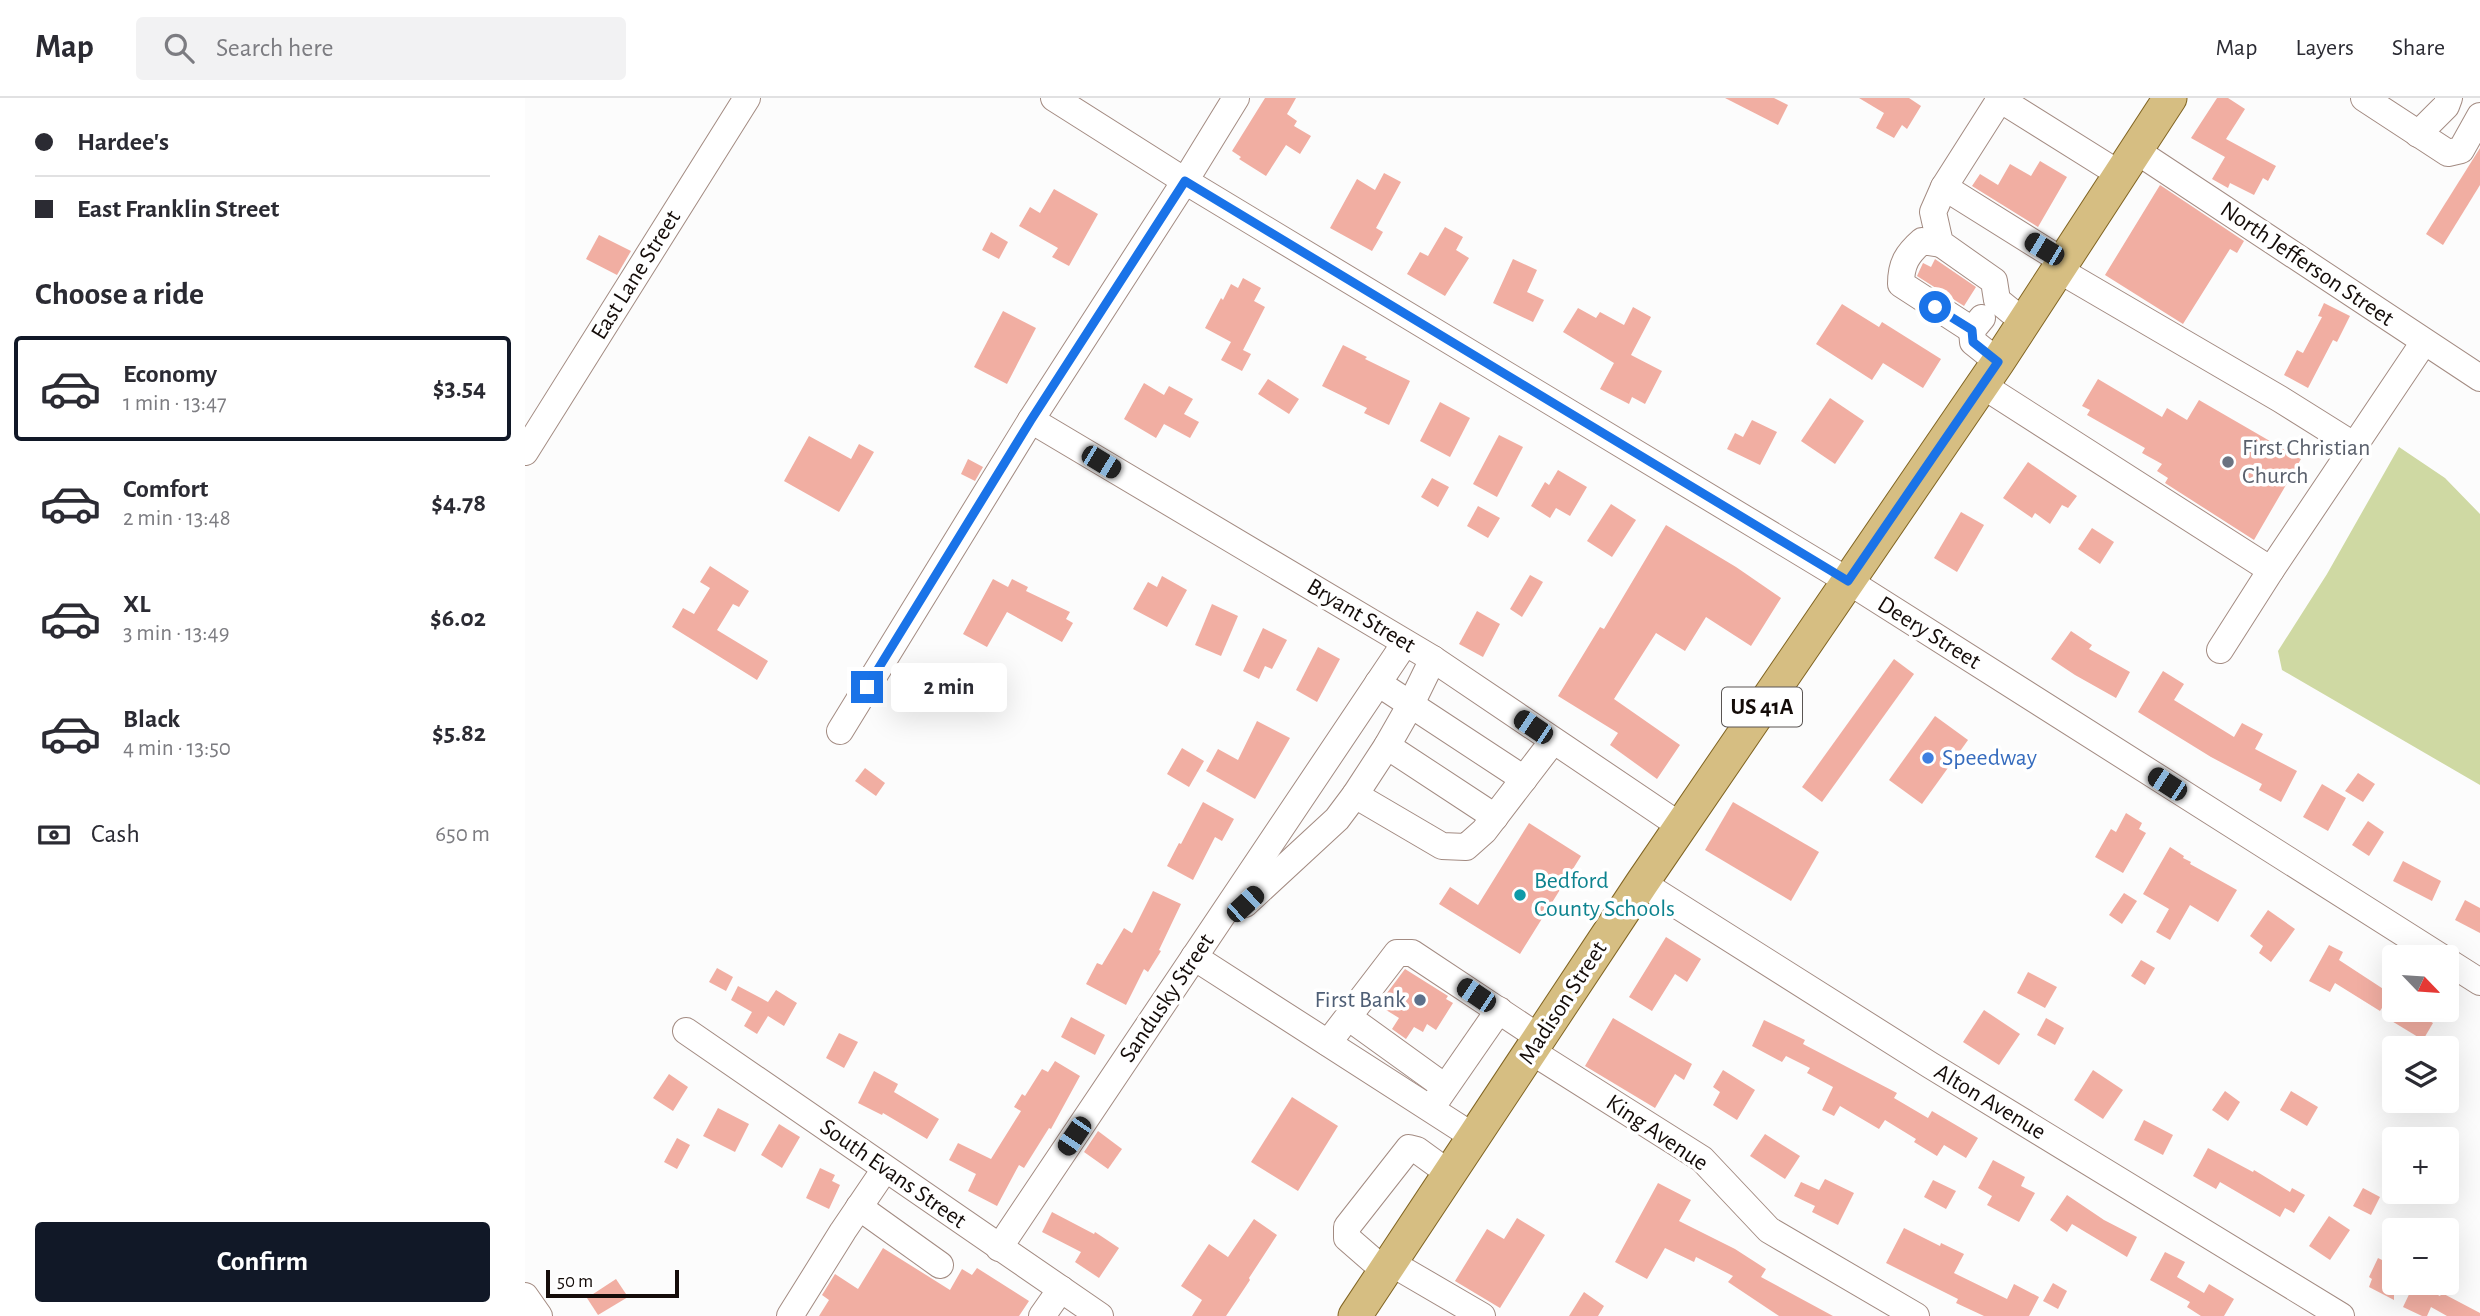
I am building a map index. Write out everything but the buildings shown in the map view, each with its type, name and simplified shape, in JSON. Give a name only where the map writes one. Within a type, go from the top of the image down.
[{"type":"main road","name":"Madison Street","points":[[1355,1316],[1642,883],[1990,374],[2170,98]]},
{"type":"street","name":"East Lane Street","points":[[525,452],[747,98]]},
{"type":"street","name":"Deery Street","points":[[1054,98],[1185,181],[1848,581],[2422,945]]},
{"type":"street","points":[[840,731],[1031,420],[1185,181],[1235,98]]},
{"type":"street","points":[[2364,98],[2448,153],[2461,150],[2480,116]]},
{"type":"street","points":[[2418,134],[2446,106],[2449,98]]},
{"type":"street","points":[[1941,244],[1933,212],[1944,187],[1999,99]]},
{"type":"street","name":"North Jefferson Street","points":[[1999,99],[2128,162],[2480,378]]},
{"type":"street","points":[[1944,187],[2061,266],[2355,446]]},
{"type":"street","points":[[1972,330],[1901,284],[1901,269],[1909,253],[1922,241],[1941,244],[1994,281],[1997,300],[2024,322]]},
{"type":"street","points":[[1997,300],[1972,330],[1973,342],[1990,374],[2271,570]]},
{"type":"street","points":[[2220,650],[2424,342]]},
{"type":"street","name":"Bryant Street","points":[[1031,420],[1433,659],[1682,827]]},
{"type":"street","name":"Sandusky Street","points":[[999,1248],[1405,643]]},
{"type":"street","points":[[1227,909],[1245,904],[1337,819],[1387,746],[1433,659]]},
{"type":"street","points":[[1378,683],[1524,779]]},
{"type":"street","points":[[1355,795],[1442,846],[1466,847],[1484,831],[1553,741]]},
{"type":"street","points":[[1387,746],[1495,817]]},
{"type":"street","name":"Alton Avenue","points":[[1642,883],[1930,1065],[2341,1316]]},
{"type":"street","name":"King Avenue","points":[[1348,1017],[1397,953],[1412,953],[1499,1010],[1535,1045],[1702,1159],[1769,1230],[1916,1316]]},
{"type":"street","points":[[1194,957],[1328,1043],[1438,1097]]},
{"type":"street","points":[[2459,969],[2480,982]]},
{"type":"street","points":[[1438,1097],[1499,1010]]},
{"type":"street","points":[[1328,1043],[1348,1017],[1438,1097],[1475,1137]]},
{"type":"street","name":"South Evans Street","points":[[686,1031],[1100,1316]]},
{"type":"street","points":[[1450,1174],[1417,1150],[1409,1148],[1347,1227],[1347,1238],[1388,1267],[1482,1316]]},
{"type":"street","points":[[790,1316],[885,1169]]},
{"type":"street","points":[[859,1208],[940,1265]]},
{"type":"street","points":[[1042,1316],[1061,1289]]},
{"type":"street","points":[[525,1296],[539,1316]]},
{"type":"green space","points":[[2399,447],[2445,478],[2480,514],[2480,785],[2282,670],[2278,651],[2327,574]]},
{"type":"place","name":"First Christian Church","points":[[2228,462]]},
{"type":"place","name":"Speedway","points":[[1928,758]]},
{"type":"place","name":"Bedford County Schools","points":[[1520,895]]},
{"type":"place","name":"First Bank","points":[[1420,1000]]},
{"type":"route","points":[[867,687],[1031,420],[1185,181],[1848,581],[1998,362],[1973,342],[1972,330],[1935,307]]}]
